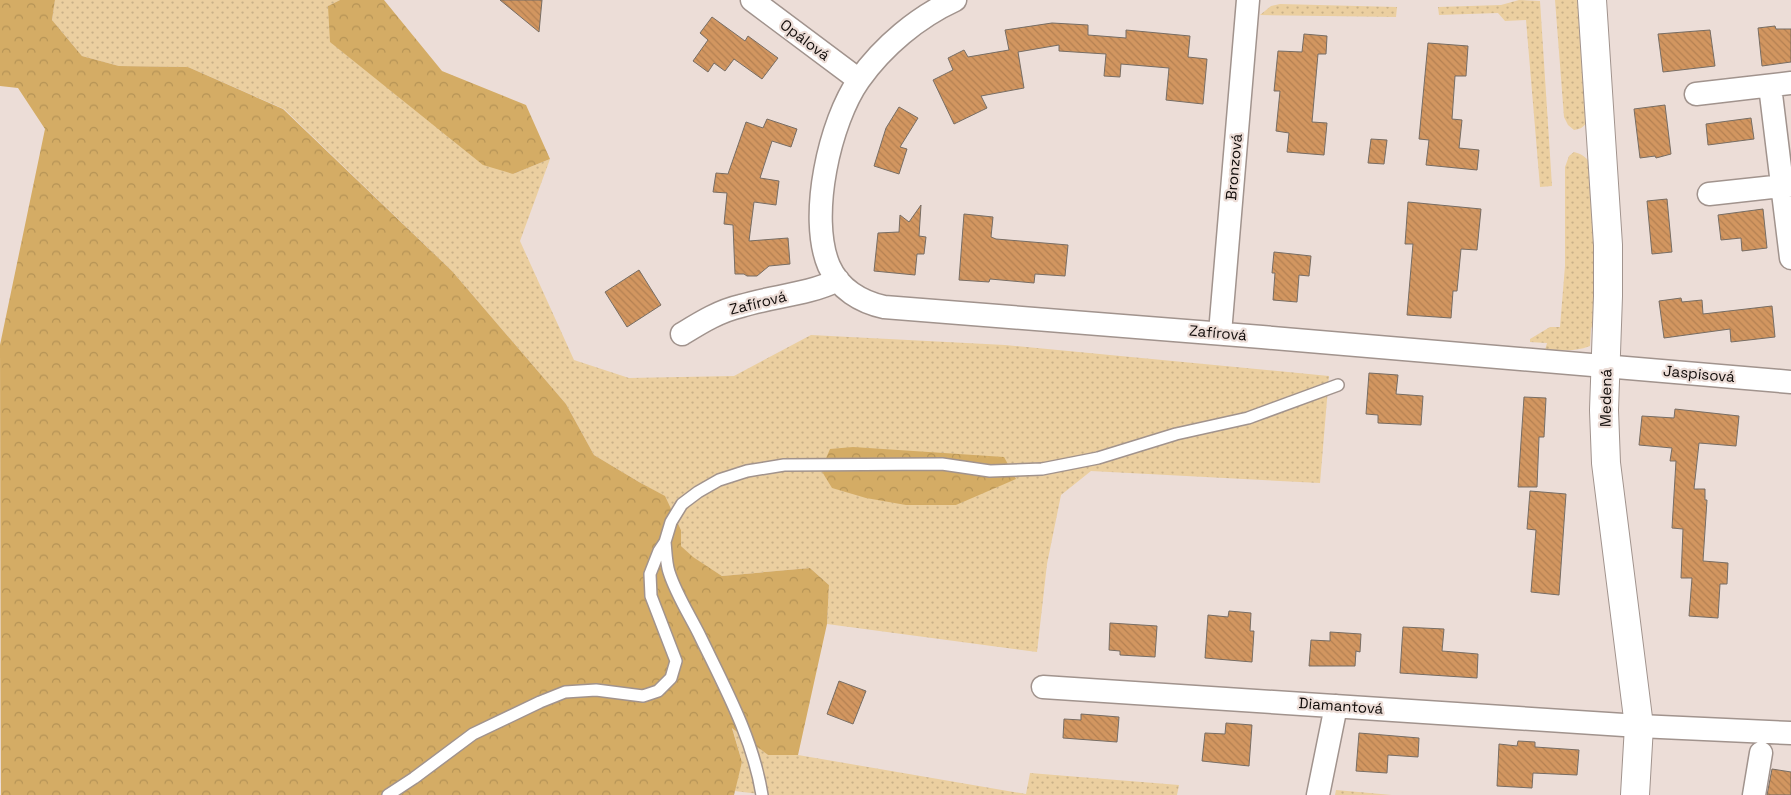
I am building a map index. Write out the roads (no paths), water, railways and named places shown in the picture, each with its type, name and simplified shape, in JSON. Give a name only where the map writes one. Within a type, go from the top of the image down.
[{"type":"street","name":"Opálová","points":[[752,0],[859,80]]},
{"type":"street","points":[[859,80],[892,44],[912,26],[931,12],[955,0]]},
{"type":"street","name":"Bronzová","points":[[1220,333],[1248,0]]},
{"type":"street","name":"Medená","points":[[1592,0],[1608,245],[1604,410],[1606,463],[1639,726],[1635,795]]},
{"type":"street","name":"Zafírová","points":[[859,80],[840,119],[832,142],[823,184],[822,207],[824,248],[829,265],[838,280],[853,295],[869,304],[884,307],[1606,366]]},
{"type":"street","points":[[1696,94],[1780,84],[1791,258]]},
{"type":"street","points":[[1709,194],[1786,186]]},
{"type":"street","name":"Zafírová","points":[[682,334],[718,314],[740,306],[822,288],[838,280]]},
{"type":"street","name":"Jaspisová","points":[[1606,366],[1791,382]]},
{"type":"street","name":"Diamantová","points":[[1043,687],[1639,726]]},
{"type":"street","points":[[1318,795],[1336,706]]},
{"type":"street","points":[[1639,726],[1791,733]]},
{"type":"street","points":[[1754,795],[1761,753]]},
{"type":"lane","points":[[388,795],[473,734],[565,692],[596,690],[643,696],[658,691],[671,678],[676,660],[651,596],[650,574],[659,551],[665,542],[671,522],[682,504],[719,480],[747,471],[784,465],[942,464],[990,471],[1042,468],[1098,458],[1176,434],[1248,418],[1338,385]]},
{"type":"lane","points":[[665,542],[668,570],[678,595],[743,727],[757,766],[762,795]]}]
